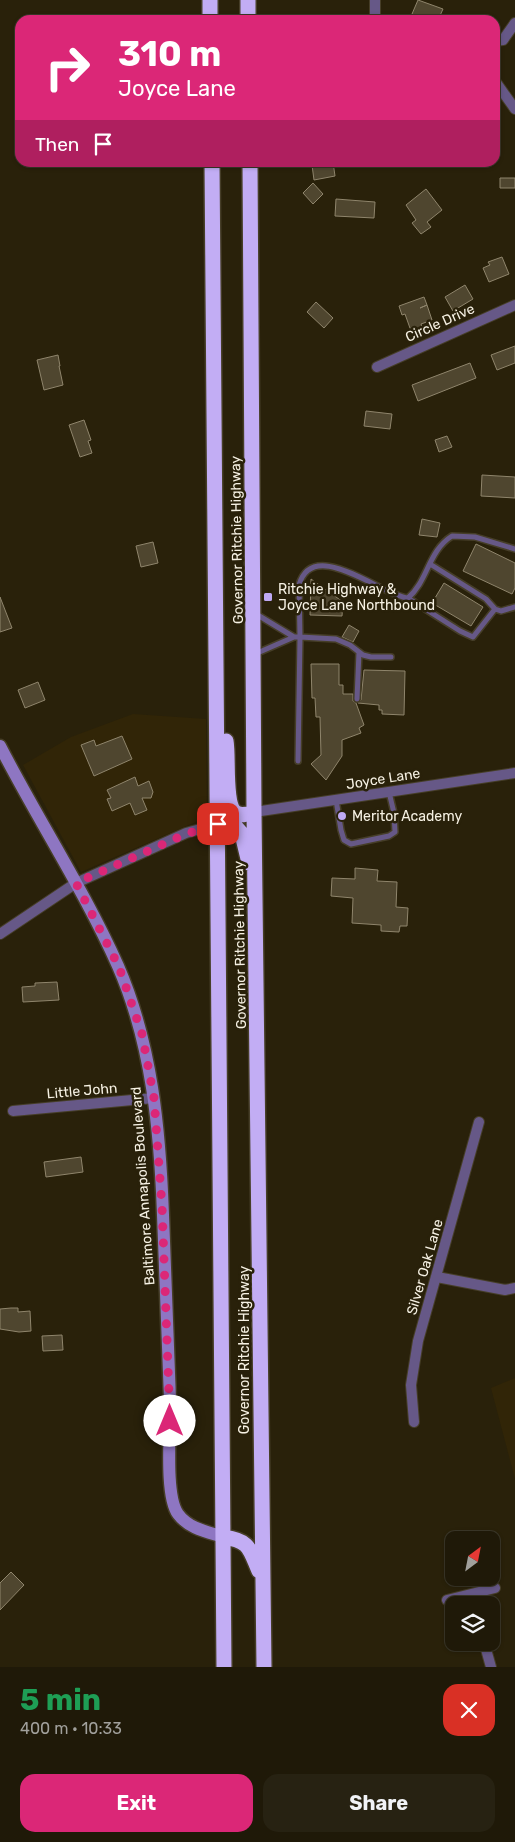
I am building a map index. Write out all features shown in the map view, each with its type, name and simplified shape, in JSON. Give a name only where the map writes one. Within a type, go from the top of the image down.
[{"type":"highway","points":[[210,0],[210,15]]},
{"type":"highway","points":[[248,0],[248,15]]},
{"type":"highway","name":"Governor Ritchie Highway","points":[[212,167],[224,1667]]},
{"type":"highway","name":"Governor Ritchie Highway","points":[[250,167],[254,812],[264,1667]]},
{"type":"highway","points":[[217,708],[227,744],[230,803],[235,812],[243,815],[254,812]]},
{"type":"highway","points":[[218,824],[234,826],[242,834],[256,892]]},
{"type":"highway","points":[[224,1537],[240,1540],[249,1548],[262,1576]]},
{"type":"street","points":[[375,0],[375,15]]},
{"type":"street","points":[[500,39],[515,23]]},
{"type":"street","points":[[500,40],[515,38]]},
{"type":"street","points":[[500,88],[515,109]]},
{"type":"street","name":"Circle Drive","points":[[377,367],[515,305]]},
{"type":"street","name":"Baltimore Annapolis Boulevard","points":[[0,746],[76,883],[119,967],[142,1034],[154,1098],[162,1206],[170,1402],[169,1458],[172,1502],[178,1514],[188,1524],[202,1531],[224,1537]]},
{"type":"street","name":"Joyce Lane","points":[[254,812],[515,773]]},
{"type":"street","points":[[0,934],[76,883],[186,834],[218,824]]},
{"type":"street","name":"Little John","points":[[13,1111],[154,1098]]},
{"type":"street","name":"Silver Oak Lane","points":[[414,1422],[411,1385],[418,1341],[479,1122]]},
{"type":"street","points":[[437,1276],[505,1290],[515,1288]]},
{"type":"street","points":[[463,1596],[495,1588]]},
{"type":"street","points":[[487,1651],[491,1667]]},
{"type":"lane","points":[[408,598],[417,588],[439,547],[452,536],[476,537],[515,549]]},
{"type":"lane","points":[[430,564],[486,599],[495,609],[501,611],[515,607]]},
{"type":"lane","points":[[298,761],[297,637],[300,585],[302,578],[312,570],[321,567],[335,567],[396,595],[408,598],[460,632],[473,637],[495,609]]},
{"type":"lane","points":[[254,613],[297,637],[336,640],[350,645],[359,652],[371,657],[391,657]]},
{"type":"lane","points":[[254,654],[297,637]]},
{"type":"lane","points":[[357,699],[359,652]]},
{"type":"lane","points":[[336,800],[344,840],[352,844],[389,836],[395,832],[394,813],[389,792]]},
{"type":"shaded area","points":[[133,714],[206,719],[207,817],[81,872],[23,765],[71,737]]},
{"type":"shaded area","points":[[515,1378],[515,1479],[491,1388]]},
{"type":"building","points":[[418,0],[443,9],[440,15],[412,14]]},
{"type":"building","points":[[312,167],[334,167],[335,176],[314,180]]},
{"type":"building","points":[[500,178],[515,178],[515,188],[500,188]]},
{"type":"building","points":[[313,183],[323,194],[313,204],[303,193]]},
{"type":"building","points":[[426,189],[442,210],[427,222],[431,227],[421,234],[412,223],[416,220],[406,205]]},
{"type":"building","points":[[336,199],[375,202],[374,218],[335,216]]},
{"type":"building","points":[[502,257],[509,274],[489,282],[483,268],[490,265],[488,262]]},
{"type":"building","points":[[465,285],[473,299],[453,311],[445,297]]},
{"type":"building","points":[[424,297],[432,320],[421,324],[422,327],[411,331],[405,314],[402,315],[399,306]]},
{"type":"building","points":[[316,302],[333,318],[324,328],[307,312]]},
{"type":"building","points":[[515,346],[515,363],[497,370],[491,355]]},
{"type":"building","points":[[58,355],[63,385],[44,390],[37,360]]},
{"type":"building","points":[[470,363],[476,378],[418,401],[412,385]]},
{"type":"building","points":[[366,411],[392,414],[390,429],[364,426]]},
{"type":"building","points":[[84,420],[91,440],[88,441],[92,453],[80,457],[69,425]]},
{"type":"building","points":[[447,436],[452,447],[439,452],[435,440]]},
{"type":"building","points":[[482,475],[515,477],[515,498],[481,496]]},
{"type":"building","points":[[422,519],[440,523],[437,537],[419,535]]},
{"type":"building","points":[[153,542],[158,563],[141,567],[136,546]]},
{"type":"building","points":[[476,544],[515,563],[515,588],[512,594],[463,571]]},
{"type":"building","points":[[311,579],[343,602],[342,616],[310,615]]},
{"type":"building","points":[[444,583],[483,607],[471,626],[432,603]]},
{"type":"building","points":[[0,597],[12,628],[0,632]]},
{"type":"building","points":[[349,625],[359,631],[353,642],[342,637]]},
{"type":"building","points":[[311,664],[339,664],[339,685],[343,685],[343,694],[353,694],[353,701],[356,703],[364,725],[359,728],[361,733],[342,740],[342,756],[326,780],[311,764],[321,755],[320,717],[316,717],[315,698],[312,698]]},
{"type":"building","points":[[364,670],[405,671],[404,715],[382,714],[382,710],[379,710],[379,705],[358,703],[361,700]]},
{"type":"building","points":[[38,682],[45,700],[25,708],[18,690]]},
{"type":"building","points":[[122,736],[132,759],[94,776],[81,745],[94,740],[96,746]]},
{"type":"building","points":[[135,777],[138,786],[149,781],[153,792],[151,798],[142,798],[147,810],[135,815],[130,803],[112,811],[107,799],[111,798],[107,790]]},
{"type":"building","points":[[355,868],[378,870],[377,881],[397,882],[396,907],[408,908],[407,926],[400,926],[399,932],[381,931],[381,925],[352,923],[353,898],[331,896],[332,878],[355,879]]},
{"type":"building","points":[[57,982],[59,1000],[23,1002],[22,987],[35,986],[35,983]]},
{"type":"building","points":[[81,1157],[83,1172],[46,1177],[44,1162]]},
{"type":"building","points":[[18,1308],[18,1312],[30,1311],[31,1331],[19,1332],[0,1329],[0,1309]]},
{"type":"building","points":[[62,1335],[63,1350],[43,1351],[42,1336]]},
{"type":"building","points":[[11,1572],[24,1585],[0,1610],[0,1583]]},
{"type":"place","name":"Ritchie Highway & Joyce Lane Northbound","points":[[268,597]]},
{"type":"place","name":"Meritor Academy","points":[[342,816]]},
{"type":"route","points":[[170,1421],[162,1206],[154,1098],[142,1034],[119,967],[76,883],[186,834],[218,824]]}]
